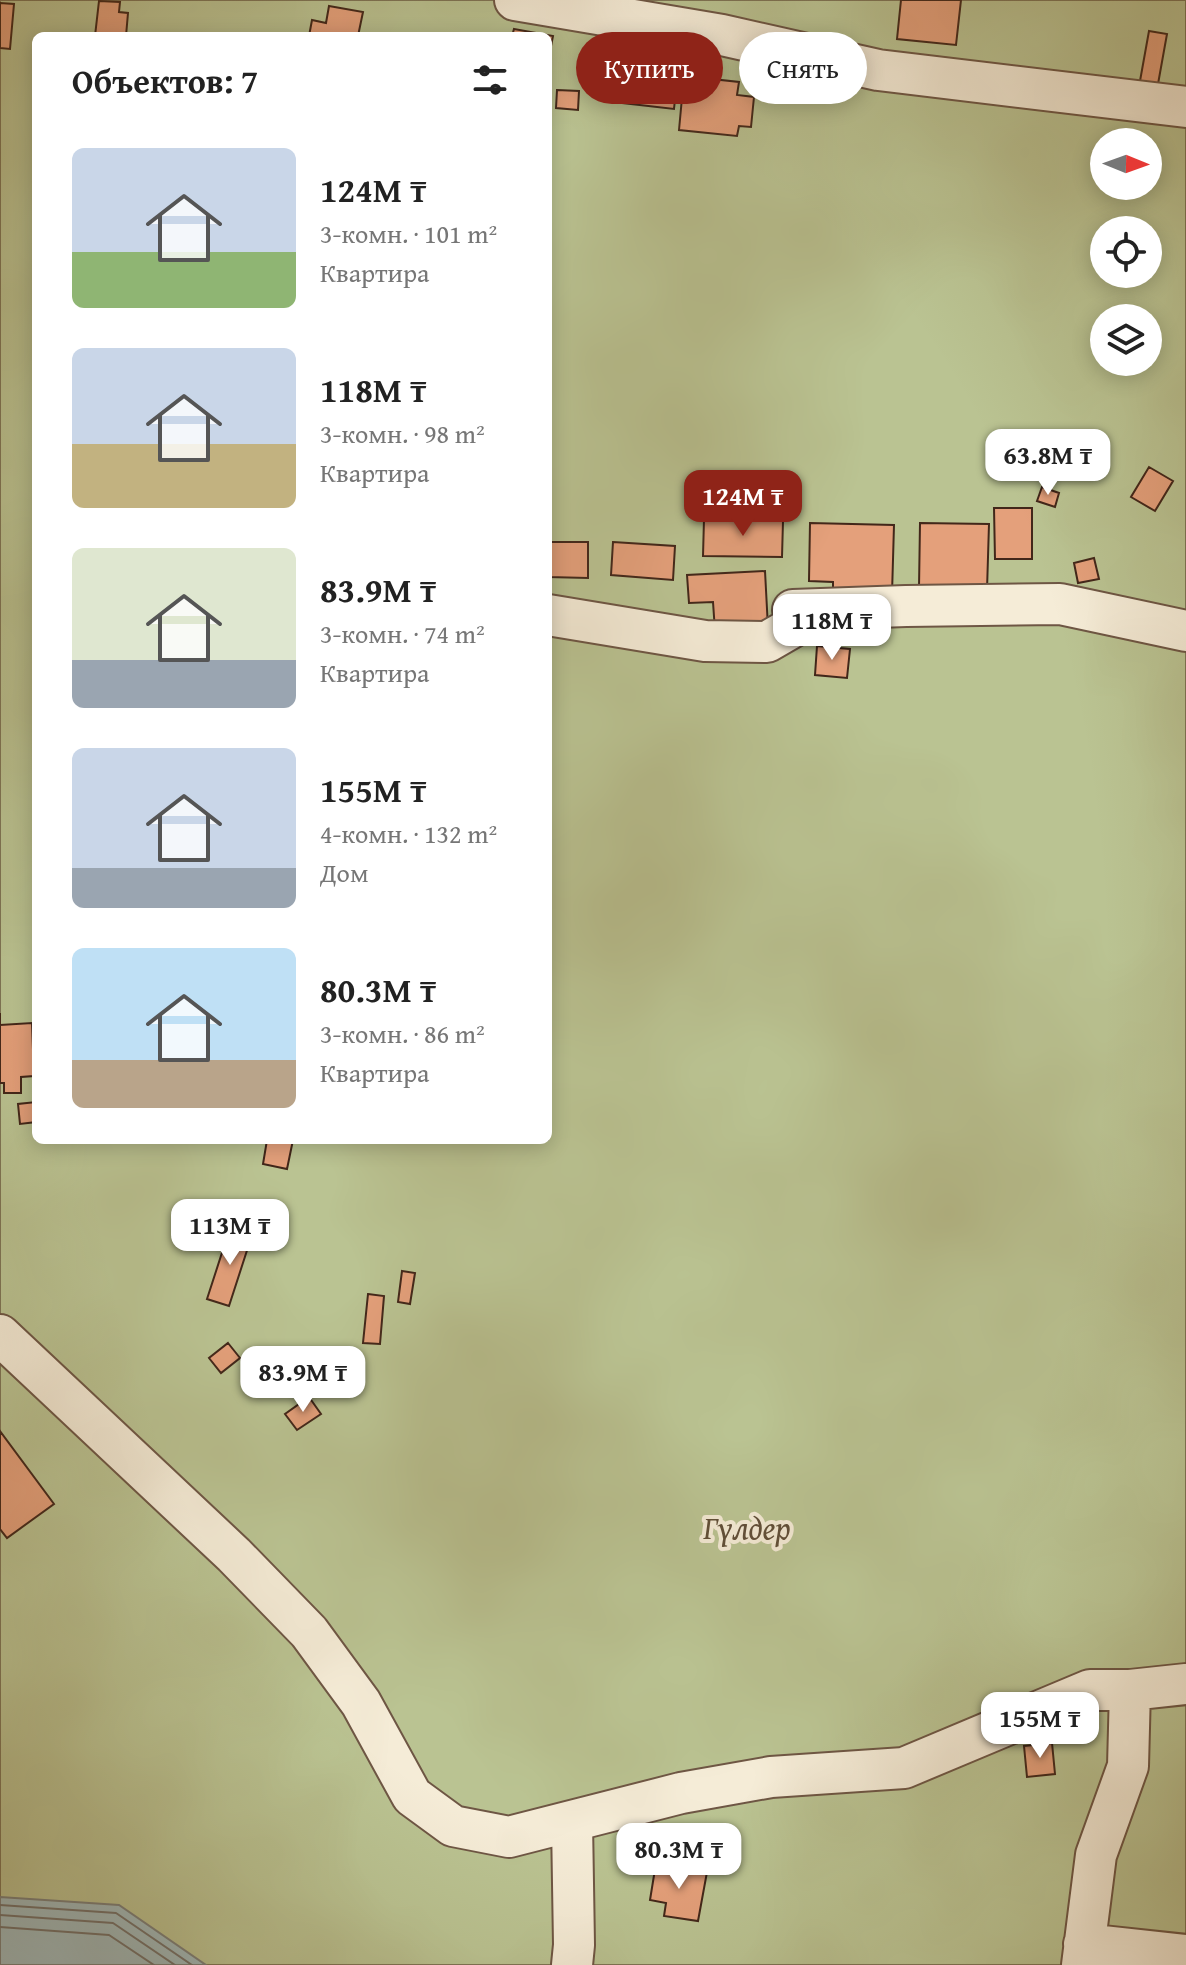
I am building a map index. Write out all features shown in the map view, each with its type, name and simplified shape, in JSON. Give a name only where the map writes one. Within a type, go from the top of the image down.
[{"type":"street","points":[[515,0],[722,35],[878,70],[1186,107]]},
{"type":"street","points":[[552,616],[705,641],[767,642],[809,610],[1060,604],[1186,631]]},
{"type":"street","points":[[0,1335],[234,1555],[309,1632],[361,1703],[412,1796],[453,1826],[509,1837],[681,1793],[771,1777],[904,1768],[1090,1690],[1130,1690],[1186,1684]]},
{"type":"street","points":[[1130,1690],[1128,1766],[1096,1855],[1083,1955],[1186,1955]]},
{"type":"street","points":[[572,1822],[572,1965]]},
{"type":"green space","name":"Гүлдер","points":[[0,0],[1186,0],[1186,1965],[0,1965]]},
{"type":"water","points":[[0,1897],[119,1905],[206,1965],[0,1965]]},
{"type":"building","points":[[901,0],[961,0],[956,45],[897,39]]},
{"type":"building","points":[[99,1],[120,2],[119,12],[128,13],[126,32],[95,32]]},
{"type":"building","points":[[0,3],[14,4],[10,49],[0,48]]},
{"type":"building","points":[[329,6],[363,12],[359,32],[310,32],[312,20],[326,23]]},
{"type":"building","points":[[1149,31],[1167,34],[1158,84],[1140,81]]},
{"type":"building","points":[[723,80],[739,82],[739,104],[753,104],[751,127],[739,126],[737,136],[679,130],[681,104],[723,104]]},
{"type":"building","points":[[557,90],[576,91],[578,110],[556,108]]},
{"type":"building","points":[[631,104],[675,104],[674,109]]},
{"type":"building","points":[[1149,467],[1173,481],[1155,511],[1131,497]]},
{"type":"building","points":[[1042,487],[1059,493],[1055,507],[1037,501]]},
{"type":"building","points":[[994,508],[1032,508],[1032,559],[995,559]]},
{"type":"building","points":[[704,519],[783,521],[782,557],[703,556]]},
{"type":"building","points":[[810,523],[894,525],[892,594],[833,593],[833,582],[809,581]]},
{"type":"building","points":[[920,523],[989,524],[987,590],[919,588]]},
{"type":"building","points":[[552,542],[588,542],[588,578],[552,577]]},
{"type":"building","points":[[613,542],[675,546],[673,580],[611,575]]},
{"type":"building","points":[[1094,558],[1099,579],[1078,583],[1074,563]]},
{"type":"building","points":[[765,571],[768,628],[715,631],[713,602],[689,603],[687,575]]},
{"type":"building","points":[[817,646],[850,649],[847,678],[815,675]]},
{"type":"building","points":[[32,1023],[32,1076],[21,1077],[21,1093],[4,1093],[4,1083],[0,1083],[0,1025]]},
{"type":"building","points":[[32,1102],[32,1122],[20,1124],[18,1104]]},
{"type":"building","points":[[266,1144],[292,1144],[287,1169],[263,1164]]},
{"type":"building","points":[[230,1228],[252,1235],[229,1306],[207,1299]]},
{"type":"building","points":[[402,1271],[415,1273],[410,1304],[398,1302]]},
{"type":"building","points":[[368,1294],[384,1296],[380,1344],[363,1343]]},
{"type":"building","points":[[228,1343],[240,1358],[221,1373],[209,1358]]},
{"type":"building","points":[[309,1397],[321,1414],[297,1430],[285,1414]]},
{"type":"building","points":[[0,1431],[54,1504],[7,1538],[0,1529]]},
{"type":"building","points":[[1052,1743],[1055,1774],[1027,1777],[1024,1746]]},
{"type":"building","points":[[656,1863],[707,1872],[698,1921],[664,1916],[666,1903],[650,1900]]}]
